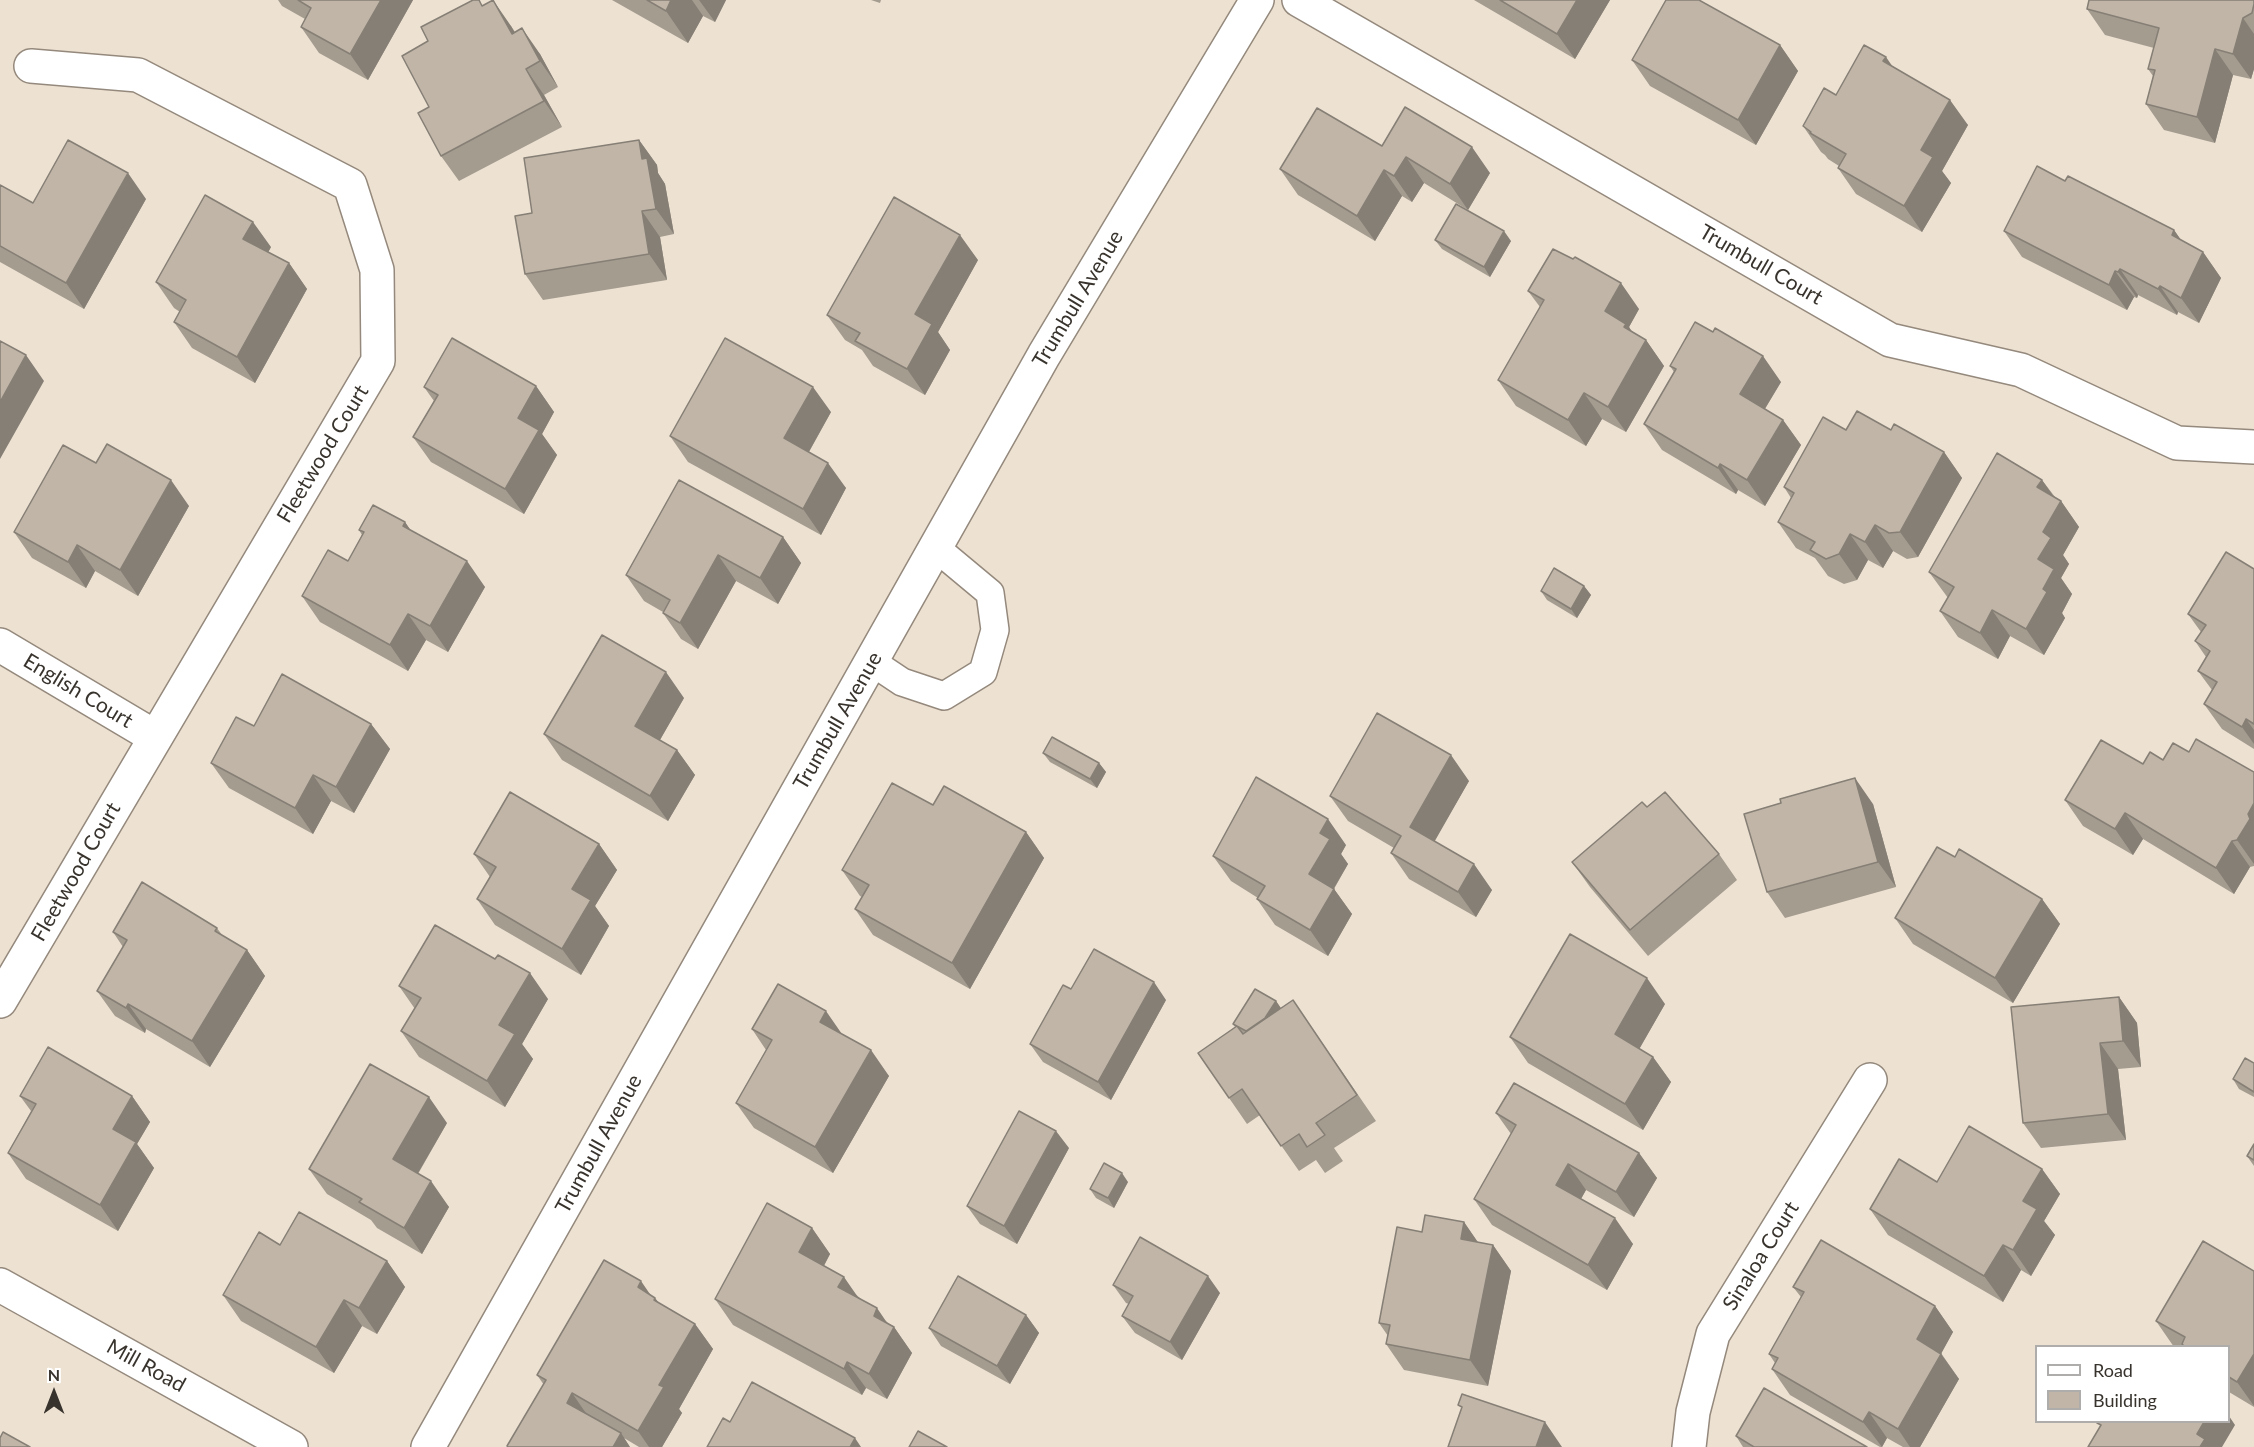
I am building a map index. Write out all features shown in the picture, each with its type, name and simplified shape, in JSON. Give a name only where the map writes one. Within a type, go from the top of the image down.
[{"type":"street","name":"Trumbull Avenue","points":[[428,1447],[1044,355],[1257,0]]},
{"type":"street","name":"Trumbull Court","points":[[1299,0],[1890,340],[2021,370],[2176,443],[2254,447]]},
{"type":"street","name":"Fleetwood Court","points":[[0,1001],[378,361],[377,270],[350,184],[138,75],[30,66]]},
{"type":"street","name":"English Court","points":[[0,645],[155,737]]},
{"type":"street","name":"Sinaloa Court","points":[[1689,1447],[1693,1412],[1713,1334],[1870,1080]]},
{"type":"street","name":"Mill Road","points":[[0,1285],[291,1447]]},
{"type":"lane","points":[[872,662],[902,682],[944,696],[982,672],[995,630],[990,593],[936,548]]},
{"type":"building","points":[[298,0],[381,0],[350,54],[301,27],[311,8]]},
{"type":"building","points":[[473,0],[479,0],[482,6],[493,0],[512,34],[522,28],[540,61],[526,69],[544,101],[441,156],[418,113],[429,107],[402,56],[428,41],[421,27]]},
{"type":"building","points":[[647,0],[671,0],[666,11]]},
{"type":"building","points":[[1500,0],[1577,0],[1557,34]]},
{"type":"building","points":[[1666,0],[1699,0],[1780,45],[1738,120],[1632,60]]},
{"type":"building","points":[[2089,0],[2254,0],[2254,4],[2252,13],[2243,18],[2233,54],[2215,49],[2197,117],[2146,104],[2155,70],[2148,69],[2159,28],[2087,9]]},
{"type":"building","points":[[1864,45],[1886,57],[1883,61],[1950,100],[1921,150],[1933,157],[1904,206],[1838,168],[1846,154],[1810,133],[1803,126],[1824,88],[1836,95]]},
{"type":"building","points":[[1405,107],[1472,147],[1450,184],[1406,157],[1394,176],[1384,170],[1357,216],[1280,169],[1317,108],[1382,146]]},
{"type":"building","points":[[68,140],[128,173],[66,283],[0,246],[0,185],[33,203]]},
{"type":"building","points":[[639,140],[642,159],[647,158],[656,209],[642,211],[649,254],[525,274],[515,216],[532,213],[524,158]]},
{"type":"building","points":[[2037,166],[2065,181],[2068,176],[2174,230],[2172,235],[2203,252],[2181,298],[2160,286],[2158,289],[2120,269],[2118,272],[2115,271],[2109,285],[2004,231]]},
{"type":"building","points":[[205,195],[253,222],[243,239],[289,263],[237,357],[174,322],[186,300],[156,282]]},
{"type":"building","points":[[894,197],[960,235],[915,314],[932,324],[907,369],[855,341],[860,333],[827,315]]},
{"type":"building","points":[[1456,204],[1504,231],[1484,267],[1435,240]]},
{"type":"building","points":[[1553,249],[1573,259],[1575,257],[1621,283],[1605,311],[1626,324],[1624,327],[1646,340],[1608,407],[1584,393],[1568,420],[1498,380],[1544,300],[1528,291]]},
{"type":"building","points":[[1695,322],[1713,332],[1715,328],[1763,356],[1740,394],[1783,420],[1747,480],[1720,464],[1718,468],[1644,424],[1676,369],[1670,366]]},
{"type":"building","points":[[452,338],[536,386],[518,418],[539,430],[505,489],[413,437],[438,395],[424,387]]},
{"type":"building","points":[[725,338],[813,387],[784,438],[828,463],[803,509],[670,436]]},
{"type":"building","points":[[0,341],[26,355],[0,402]]},
{"type":"building","points":[[1857,411],[1891,430],[1894,424],[1944,452],[1900,532],[1889,533],[1875,525],[1865,542],[1850,534],[1839,554],[1826,559],[1810,550],[1815,542],[1778,522],[1794,493],[1784,487],[1823,417],[1846,430]]},
{"type":"building","points":[[107,444],[171,480],[120,570],[77,545],[68,562],[14,532],[63,445],[96,463]]},
{"type":"building","points":[[1997,453],[2042,480],[2037,487],[2061,501],[2043,532],[2051,538],[2038,559],[2054,569],[2043,589],[2047,592],[2026,629],[1992,610],[1980,633],[1940,611],[1954,587],[1929,572]]},
{"type":"building","points":[[679,480],[783,537],[760,578],[718,555],[680,623],[663,613],[670,600],[626,575]]},
{"type":"building","points":[[373,505],[405,522],[403,526],[467,561],[430,626],[408,614],[390,645],[302,596],[328,550],[348,561],[364,532],[359,530]]},
{"type":"building","points":[[2226,552],[2254,569],[2254,724],[2246,719],[2242,727],[2204,704],[2217,682],[2198,671],[2210,651],[2195,641],[2206,625],[2188,614]]},
{"type":"building","points":[[1554,568],[1584,586],[1571,609],[1541,591]]},
{"type":"building","points":[[602,635],[666,672],[635,726],[677,750],[650,796],[544,734]]},
{"type":"building","points":[[282,674],[371,724],[336,787],[313,775],[295,808],[211,763],[236,717],[254,726]]},
{"type":"building","points":[[1377,713],[1451,755],[1410,827],[1474,864],[1458,892],[1391,853],[1401,836],[1330,796]]},
{"type":"building","points":[[1052,737],[1099,763],[1090,779],[1043,753]]},
{"type":"building","points":[[2196,739],[2254,772],[2254,803],[2248,814],[2250,819],[2237,840],[2232,841],[2216,868],[2125,813],[2115,829],[2065,800],[2101,740],[2143,764],[2150,752],[2163,760],[2173,743],[2189,752]]},
{"type":"building","points":[[1256,777],[1328,819],[1320,833],[1330,839],[1309,874],[1334,889],[1310,930],[1257,899],[1265,886],[1213,856]]},
{"type":"building","points":[[1855,778],[1878,862],[1767,892],[1744,814],[1781,803],[1780,799]]},
{"type":"building","points":[[892,783],[933,805],[944,786],[1026,832],[952,963],[855,909],[869,885],[842,870]]},
{"type":"building","points":[[510,792],[599,844],[572,889],[591,900],[562,949],[477,899],[496,867],[474,854]]},
{"type":"building","points":[[1665,792],[1719,854],[1630,930],[1572,862],[1642,802],[1647,807]]},
{"type":"building","points":[[1937,847],[1955,857],[1959,849],[2042,899],[1995,978],[1895,918]]},
{"type":"building","points":[[142,882],[217,928],[215,931],[247,950],[192,1041],[128,1004],[126,1008],[97,991],[127,940],[113,932]]},
{"type":"building","points":[[435,925],[495,959],[498,955],[530,973],[499,1025],[515,1034],[487,1081],[401,1031],[421,998],[399,986]]},
{"type":"building","points":[[1570,934],[1647,978],[1615,1034],[1653,1057],[1625,1104],[1510,1037]]},
{"type":"building","points":[[1094,949],[1154,982],[1098,1082],[1030,1044],[1063,985],[1071,989]]},
{"type":"building","points":[[778,984],[826,1011],[820,1022],[871,1050],[815,1147],[736,1103],[772,1040],[752,1029]]},
{"type":"building","points":[[1255,989],[1276,1001],[1265,1018],[1246,1031],[1233,1024]]},
{"type":"building","points":[[2119,997],[2123,1041],[2100,1043],[2108,1114],[2023,1123],[2011,1007]]},
{"type":"building","points":[[1293,1000],[1357,1095],[1316,1123],[1325,1135],[1307,1147],[1299,1134],[1281,1146],[1242,1089],[1229,1098],[1198,1053],[1237,1026],[1243,1034]]},
{"type":"building","points":[[48,1047],[132,1096],[113,1129],[136,1142],[100,1205],[8,1153],[36,1104],[20,1096]]},
{"type":"building","points":[[2245,1058],[2254,1063],[2254,1092],[2233,1079]]},
{"type":"building","points":[[370,1064],[429,1097],[393,1159],[431,1181],[404,1228],[359,1202],[362,1199],[309,1169]]},
{"type":"building","points":[[1514,1083],[1639,1153],[1616,1192],[1568,1164],[1556,1185],[1615,1218],[1588,1265],[1474,1199],[1516,1125],[1496,1113]]},
{"type":"building","points":[[1019,1111],[1056,1131],[1004,1226],[967,1206]]},
{"type":"building","points":[[1969,1126],[2042,1169],[2023,1201],[2037,1209],[2013,1250],[2003,1245],[1984,1276],[1870,1209],[1899,1159],[1937,1182]]},
{"type":"building","points":[[2254,1144],[2254,1160],[2247,1156]]},
{"type":"building","points":[[1104,1163],[1122,1173],[1108,1198],[1090,1189]]},
{"type":"building","points":[[767,1203],[812,1228],[799,1252],[844,1277],[838,1287],[877,1308],[874,1316],[894,1327],[869,1374],[847,1362],[844,1369],[715,1299]]},
{"type":"building","points":[[299,1212],[387,1261],[359,1308],[344,1300],[316,1347],[223,1295],[259,1232],[280,1245]]},
{"type":"building","points":[[1425,1215],[1464,1222],[1461,1239],[1493,1245],[1470,1360],[1386,1344],[1390,1325],[1379,1323],[1397,1227],[1422,1232]]},
{"type":"building","points":[[1140,1237],[1208,1276],[1170,1342],[1122,1316],[1133,1296],[1113,1285]]},
{"type":"building","points":[[1821,1240],[1935,1306],[1917,1339],[1941,1354],[1898,1429],[1869,1412],[1863,1422],[1772,1369],[1778,1358],[1769,1354],[1804,1292],[1793,1287]]},
{"type":"building","points":[[2203,1241],[2254,1271],[2254,1354],[2237,1382],[2230,1378],[2230,1345],[2183,1345],[2185,1337],[2156,1321]]},
{"type":"building","points":[[604,1260],[641,1281],[638,1287],[655,1298],[654,1300],[695,1324],[659,1385],[664,1387],[638,1431],[572,1393],[567,1403],[621,1433],[613,1447],[508,1447],[546,1380],[537,1375]]},
{"type":"building","points":[[958,1276],[1026,1315],[997,1366],[929,1328]]},
{"type":"building","points":[[752,1382],[855,1438],[850,1447],[707,1447],[723,1418],[730,1422]]},
{"type":"building","points":[[1764,1388],[1867,1447],[1754,1447],[1736,1436]]},
{"type":"building","points":[[1462,1394],[1545,1422],[1536,1447],[1448,1447],[1462,1407],[1458,1405]]},
{"type":"building","points":[[2097,1423],[2203,1423],[2197,1434],[2205,1439],[2200,1447],[2088,1447],[2101,1425]]},
{"type":"building","points":[[918,1431],[947,1447],[909,1447]]},
{"type":"building","points":[[3,1432],[30,1447],[0,1447]]}]
